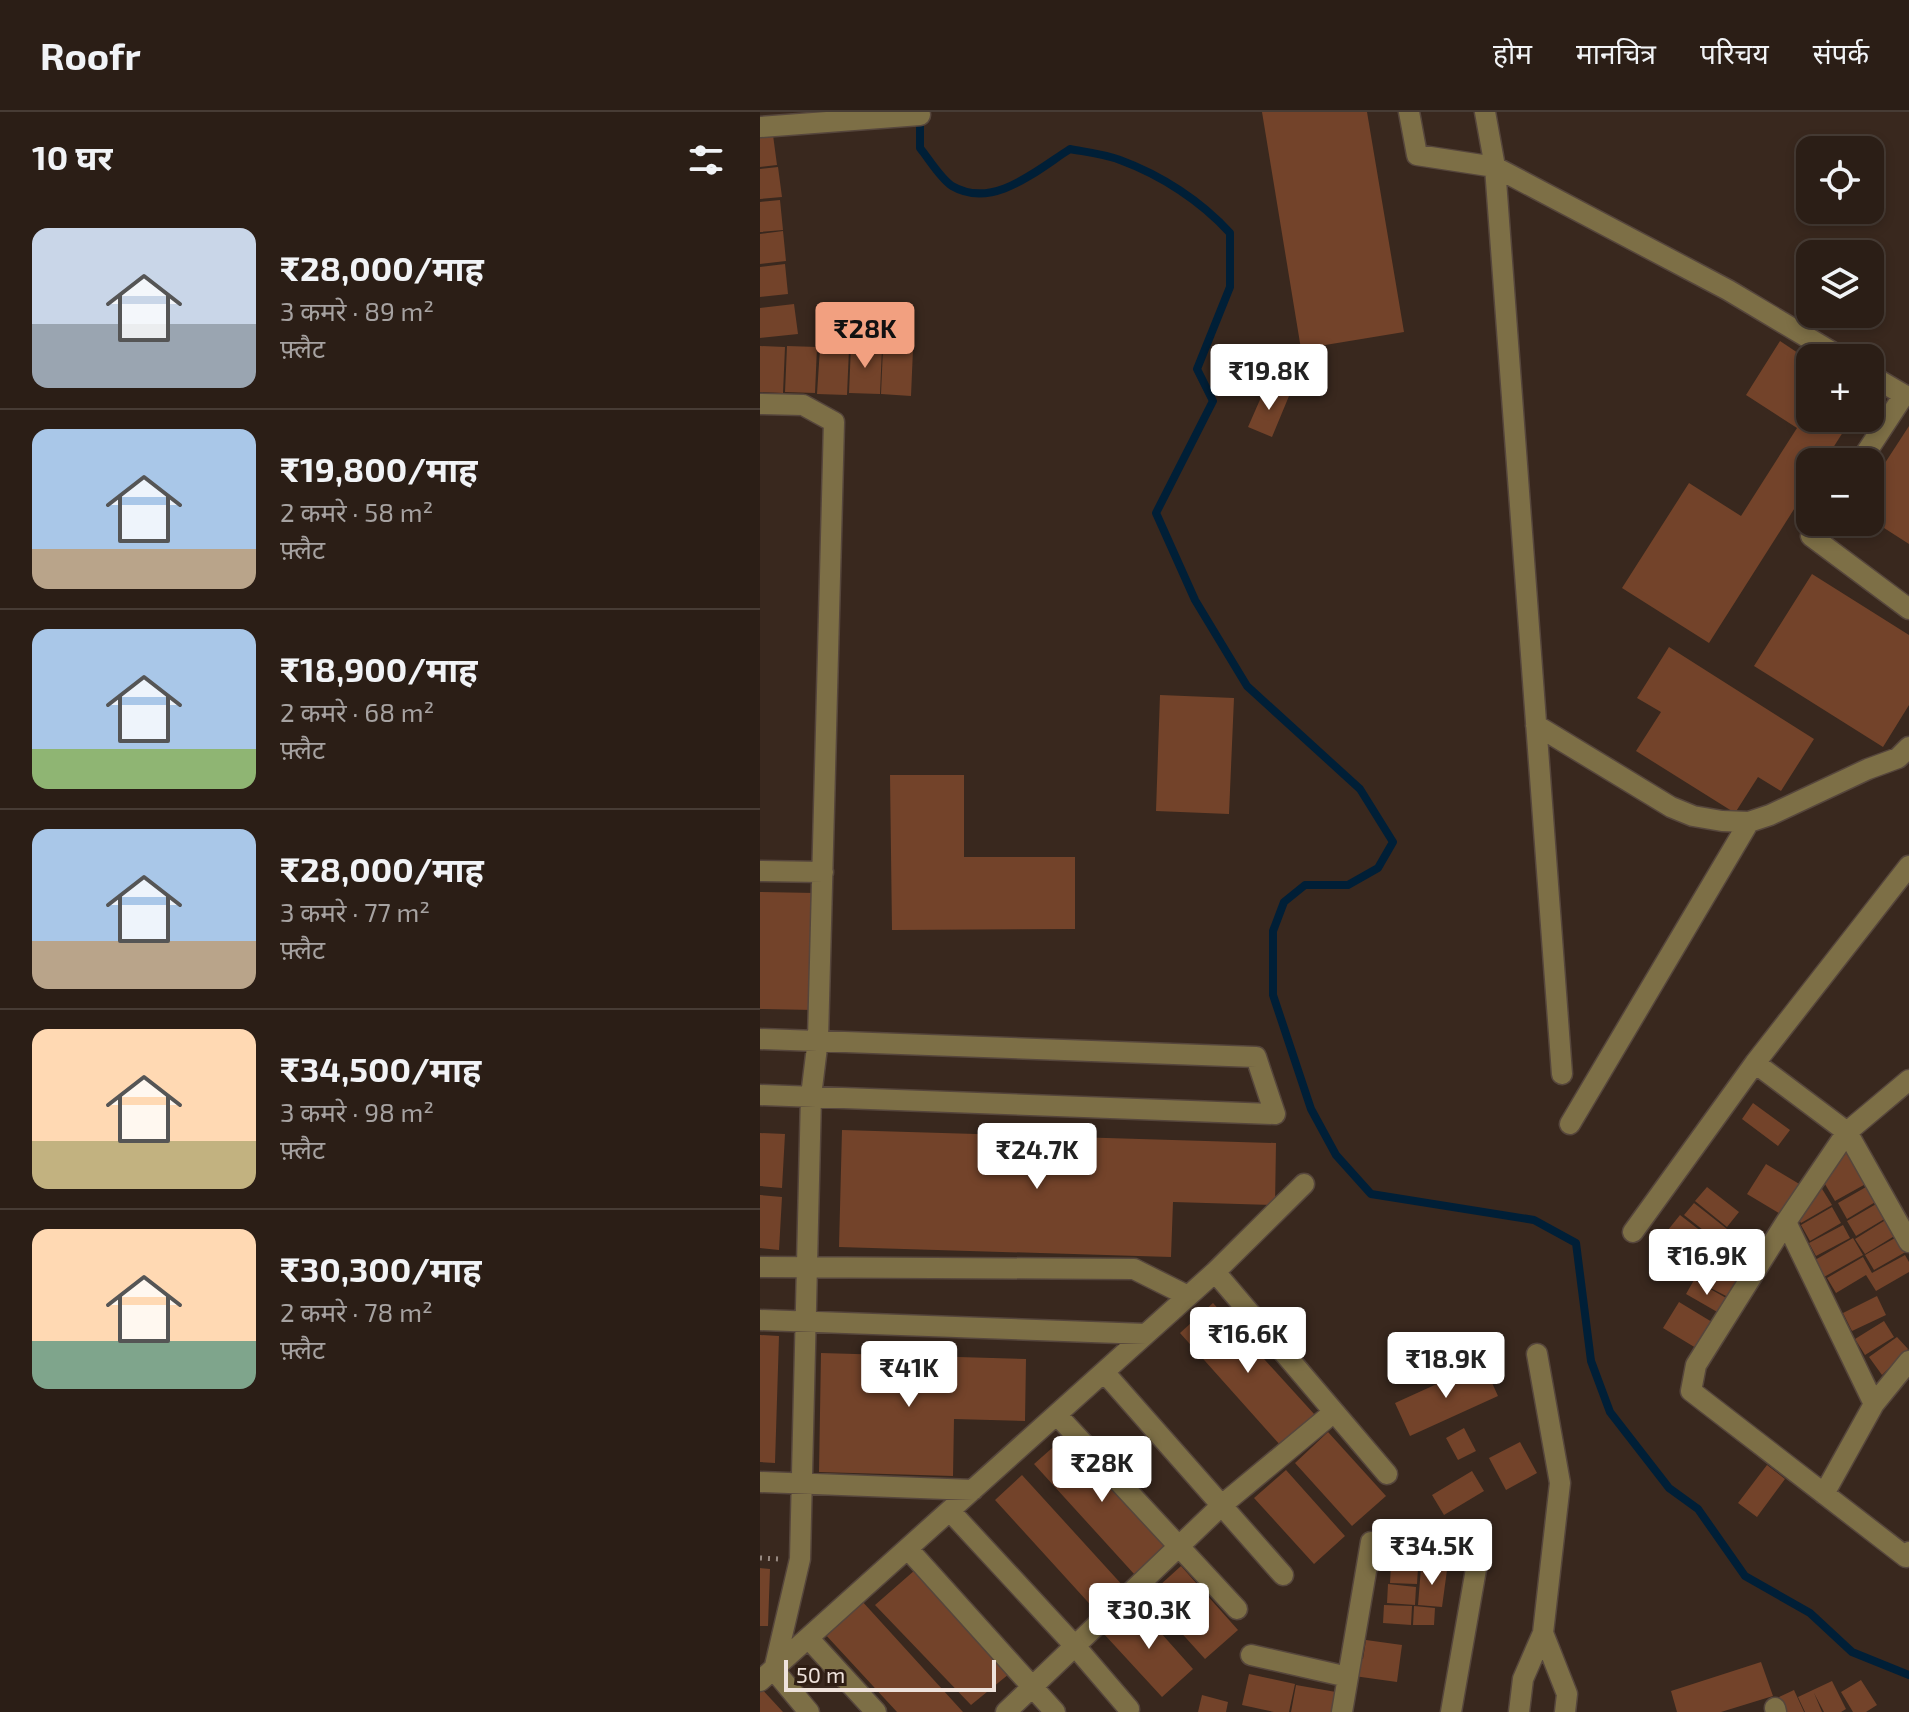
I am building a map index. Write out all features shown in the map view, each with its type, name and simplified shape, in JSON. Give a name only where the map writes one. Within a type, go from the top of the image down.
[{"type":"street","points":[[1409,112],[1417,155],[1495,167],[1728,290],[1819,344]]},
{"type":"street","points":[[1485,112],[1495,167],[1562,1074]]},
{"type":"street","points":[[760,127],[920,115]]},
{"type":"street","points":[[1884,383],[1904,395],[1884,425]]},
{"type":"street","points":[[760,404],[803,405],[834,422],[818,1039],[811,1096],[800,1559],[767,1676]]},
{"type":"street","points":[[1811,536],[1909,609]]},
{"type":"street","points":[[1536,725],[1671,807],[1693,816],[1722,821],[1749,822],[1770,815],[1898,758],[1909,747]]},
{"type":"street","points":[[1570,1124],[1749,822]]},
{"type":"street","points":[[760,871],[823,872]]},
{"type":"street","points":[[1633,1232],[1755,1063],[1907,873]]},
{"type":"street","points":[[760,1039],[1256,1057],[1275,1114],[760,1095]]},
{"type":"street","points":[[1755,1063],[1847,1132],[1909,1242]]},
{"type":"street","points":[[1909,1080],[1847,1132],[1696,1365],[1691,1391],[1906,1557],[1909,1552]]},
{"type":"street","points":[[767,1676],[1215,1272],[1304,1184]]},
{"type":"street","points":[[1786,1222],[1874,1404]]},
{"type":"street","points":[[760,1267],[1134,1269],[1188,1296]]},
{"type":"street","points":[[1215,1272],[1387,1474]]},
{"type":"street","points":[[760,1320],[1146,1334]]},
{"type":"street","points":[[1519,1712],[1523,1679],[1543,1633],[1560,1483],[1537,1354]]},
{"type":"street","points":[[1824,1494],[1874,1404],[1909,1361]]},
{"type":"street","points":[[1104,1372],[1283,1575]]},
{"type":"street","points":[[1006,1712],[1222,1505],[1334,1412]]},
{"type":"street","points":[[1057,1415],[1237,1609]]},
{"type":"street","points":[[760,1482],[973,1490]]},
{"type":"street","points":[[950,1511],[1129,1709]]},
{"type":"street","points":[[1342,1712],[1371,1542]]},
{"type":"street","points":[[908,1549],[1055,1712]]},
{"type":"street","points":[[1451,1712],[1479,1552]]},
{"type":"street","points":[[1543,1633],[1567,1694],[1565,1712]]},
{"type":"street","points":[[809,1639],[876,1712]]},
{"type":"street","points":[[1251,1655],[1348,1677]]},
{"type":"street","points":[[767,1676],[809,1712]]},
{"type":"building","points":[[1262,112],[1367,112],[1404,332],[1301,349]]},
{"type":"building","points":[[773,135],[777,165],[760,167],[760,137]]},
{"type":"building","points":[[778,167],[782,197],[760,199],[760,169]]},
{"type":"building","points":[[780,200],[783,230],[760,232],[760,202]]},
{"type":"building","points":[[783,231],[786,261],[760,264],[760,234]]},
{"type":"building","points":[[785,264],[788,294],[760,297],[760,267]]},
{"type":"building","points":[[794,304],[798,334],[760,338],[760,308]]},
{"type":"building","points":[[1780,341],[1796,352],[1796,427],[1746,395]]},
{"type":"building","points":[[760,346],[785,347],[783,393],[760,392]]},
{"type":"building","points":[[787,346],[817,347],[815,393],[785,392]]},
{"type":"building","points":[[851,346],[882,348],[880,394],[849,393]]},
{"type":"building","points":[[820,348],[849,349],[847,395],[817,394]]},
{"type":"building","points":[[883,348],[913,349],[911,396],[881,394]]},
{"type":"building","points":[[1266,386],[1289,396],[1272,437],[1248,427]]},
{"type":"building","points":[[1909,426],[1909,544],[1884,528],[1884,464]]},
{"type":"building","points":[[1796,430],[1796,432],[1843,432],[1833,448],[1796,448],[1796,506],[1709,643],[1622,588],[1689,483],[1741,516]]},
{"type":"building","points":[[1812,574],[1909,635],[1909,705],[1883,747],[1754,666]]},
{"type":"building","points":[[1669,647],[1814,739],[1781,791],[1758,777],[1735,813],[1636,751],[1661,712],[1637,698]]},
{"type":"building","points":[[1160,695],[1234,698],[1229,814],[1156,811]]},
{"type":"building","points":[[890,775],[964,775],[964,857],[1075,857],[1075,929],[892,930]]},
{"type":"building","points":[[760,892],[815,893],[814,1010],[760,1009]]},
{"type":"building","points":[[1753,1103],[1790,1130],[1778,1146],[1742,1119]]},
{"type":"building","points":[[842,1130],[1276,1143],[1275,1205],[1173,1202],[1171,1257],[839,1247]]},
{"type":"building","points":[[760,1133],[785,1134],[782,1188],[760,1186]]},
{"type":"building","points":[[1849,1141],[1871,1181],[1835,1201],[1819,1174]]},
{"type":"building","points":[[1766,1164],[1801,1185],[1782,1215],[1747,1194]]},
{"type":"building","points":[[1873,1183],[1882,1198],[1847,1219],[1838,1203]]},
{"type":"building","points":[[1819,1184],[1832,1205],[1801,1223],[1794,1211]]},
{"type":"building","points":[[1707,1187],[1739,1212],[1727,1227],[1695,1201]]},
{"type":"building","points":[[760,1195],[782,1197],[779,1250],[760,1248]]},
{"type":"building","points":[[1883,1200],[1891,1215],[1856,1236],[1847,1221]]},
{"type":"building","points":[[1694,1203],[1727,1229],[1717,1241],[1684,1215]]},
{"type":"building","points":[[1832,1207],[1841,1223],[1810,1241],[1801,1225]]},
{"type":"building","points":[[1680,1215],[1715,1242],[1703,1257],[1668,1230]]},
{"type":"building","points":[[1892,1216],[1901,1232],[1865,1254],[1855,1239]]},
{"type":"building","points":[[1843,1225],[1850,1238],[1816,1256],[1809,1243]]},
{"type":"building","points":[[1902,1234],[1909,1250],[1874,1270],[1865,1255]]},
{"type":"building","points":[[1853,1238],[1863,1255],[1824,1277],[1815,1260]]},
{"type":"building","points":[[1717,1243],[1751,1262],[1741,1281],[1706,1261]]},
{"type":"building","points":[[1905,1255],[1909,1272],[1876,1291],[1866,1275],[1836,1293],[1827,1278],[1863,1257],[1872,1273]]},
{"type":"building","points":[[1705,1263],[1737,1280],[1728,1297],[1695,1280]]},
{"type":"building","points":[[1694,1280],[1728,1299],[1719,1313],[1686,1294]]},
{"type":"building","points":[[1877,1296],[1886,1315],[1852,1331],[1843,1313]]},
{"type":"building","points":[[1679,1302],[1712,1322],[1696,1348],[1663,1328]]},
{"type":"building","points":[[1213,1303],[1315,1415],[1281,1446],[1180,1333]]},
{"type":"building","points":[[1884,1321],[1894,1337],[1865,1355],[1855,1339]]},
{"type":"building","points":[[760,1335],[779,1336],[775,1463],[760,1462]]},
{"type":"building","points":[[1897,1337],[1908,1349],[1882,1375],[1869,1357]]},
{"type":"building","points":[[821,1353],[1026,1359],[1025,1421],[954,1419],[953,1476],[819,1472]]},
{"type":"building","points":[[1483,1363],[1498,1396],[1410,1436],[1395,1403]]},
{"type":"building","points":[[1464,1428],[1476,1451],[1458,1460],[1446,1438]]},
{"type":"building","points":[[1328,1432],[1386,1496],[1352,1526],[1295,1463]]},
{"type":"building","points":[[1068,1434],[1169,1545],[1135,1575],[1034,1464]]},
{"type":"building","points":[[1520,1442],[1537,1473],[1506,1490],[1489,1458]]},
{"type":"building","points":[[1767,1465],[1785,1479],[1757,1517],[1738,1503]]},
{"type":"building","points":[[1286,1470],[1345,1536],[1314,1564],[1254,1498]]},
{"type":"building","points":[[1472,1471],[1484,1491],[1444,1515],[1432,1495]]},
{"type":"building","points":[[1022,1475],[1125,1588],[1097,1612],[995,1500]]},
{"type":"building","points":[[1427,1523],[1444,1524],[1442,1545],[1426,1544]]},
{"type":"building","points":[[1407,1524],[1424,1525],[1424,1545],[1411,1545],[1443,1547],[1442,1569],[1406,1566]]},
{"type":"building","points":[[1181,1566],[1238,1630],[1205,1659],[1148,1596]]},
{"type":"building","points":[[1391,1566],[1418,1568],[1417,1584],[1390,1583]]},
{"type":"building","points":[[760,1568],[770,1569],[768,1626],[760,1626]]},
{"type":"building","points":[[1421,1568],[1447,1570],[1442,1607],[1418,1605]]},
{"type":"building","points":[[915,1570],[1009,1674],[971,1705],[875,1605]]},
{"type":"building","points":[[1388,1584],[1416,1587],[1415,1605],[1387,1603]]},
{"type":"building","points":[[861,1600],[963,1712],[897,1712],[824,1633]]},
{"type":"building","points":[[1136,1605],[1193,1669],[1162,1697],[1104,1634]]},
{"type":"building","points":[[1384,1605],[1412,1606],[1411,1625],[1383,1623]]},
{"type":"building","points":[[1414,1606],[1435,1608],[1434,1625],[1413,1625]]},
{"type":"building","points":[[1366,1640],[1402,1645],[1397,1682],[1354,1676],[1356,1658],[1363,1659]]},
{"type":"building","points":[[1761,1662],[1773,1696],[1721,1712],[1677,1712],[1671,1691]]},
{"type":"building","points":[[1249,1674],[1295,1684],[1289,1712],[1242,1705]]},
{"type":"building","points":[[1861,1680],[1877,1705],[1866,1712],[1853,1712],[1841,1692]]},
{"type":"building","points":[[1832,1681],[1846,1709],[1824,1712],[1814,1693],[1822,1712],[1805,1712],[1798,1697]]},
{"type":"building","points":[[1296,1685],[1336,1692],[1332,1712],[1291,1712]]},
{"type":"building","points":[[760,1687],[783,1712],[760,1712]]},
{"type":"building","points":[[1794,1690],[1804,1712],[1786,1712],[1779,1697]]},
{"type":"building","points":[[1202,1695],[1228,1702],[1226,1712],[1198,1712]]},
{"type":"waterway","points":[[920,115],[920,148],[948,183],[967,192],[983,193],[1014,184],[1070,149],[1114,158],[1150,173],[1180,190],[1230,233],[1230,287],[1197,369],[1213,401],[1156,513],[1195,600],[1247,686],[1360,789],[1393,842],[1378,868],[1348,885],[1305,885],[1284,902],[1273,931],[1273,995],[1311,1109],[1336,1155],[1371,1194],[1534,1220],[1576,1243],[1591,1361],[1610,1412],[1669,1488],[1698,1509],[1745,1576],[1810,1613],[1852,1652],[1909,1675]]}]
